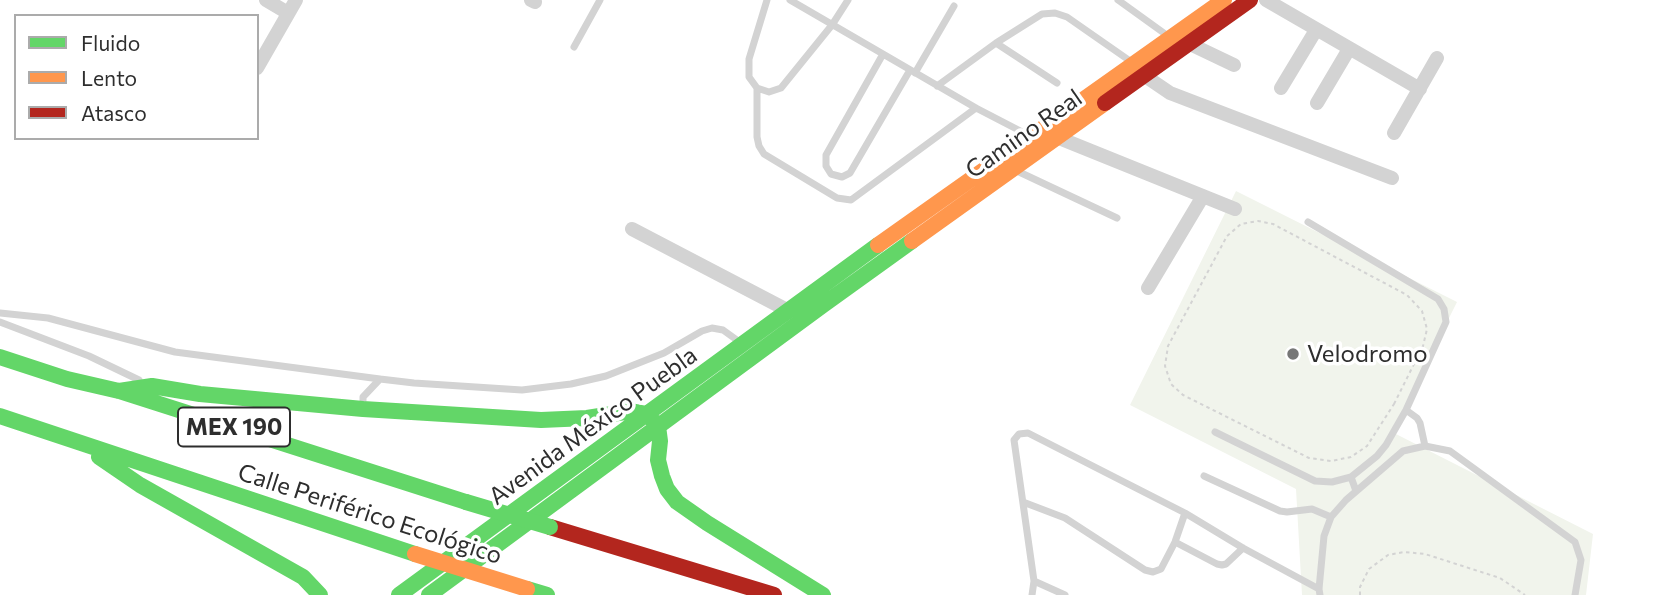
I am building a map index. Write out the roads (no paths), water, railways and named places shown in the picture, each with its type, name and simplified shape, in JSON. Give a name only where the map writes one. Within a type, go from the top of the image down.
[{"type":"main road","name":"Camino Real","points":[[1180,44],[1224,0]]},
{"type":"main road","name":"Camino Real","points":[[812,292],[1032,137],[1250,0]]},
{"type":"main road","name":"Camino Real","points":[[823,305],[1059,138],[1140,70]]},
{"type":"main road","name":"Avenida México Puebla","points":[[429,595],[653,420],[742,344],[812,292]]},
{"type":"main road","name":"Avenida México Puebla","points":[[399,595],[653,420],[751,358],[823,305]]},
{"type":"main road","name":"Calle Periférico Ecológico","points":[[0,357],[66,379],[119,391],[467,502],[774,595]]},
{"type":"main road","points":[[119,391],[152,386],[200,394],[363,409],[541,420],[587,418],[631,411],[653,420],[660,441],[658,460],[662,476],[667,489],[677,502],[823,595]]},
{"type":"main road","name":"Calle Periférico Ecológico","points":[[0,416],[547,595]]},
{"type":"main road","points":[[73,439],[140,485],[303,577],[320,595]]},
{"type":"street","points":[[259,64],[292,6],[266,0]]},
{"type":"street","points":[[1266,0],[1419,89]]},
{"type":"street","points":[[1281,88],[1317,30]]},
{"type":"street","points":[[1180,44],[1234,65]]},
{"type":"street","points":[[1317,103],[1349,48]]},
{"type":"street","points":[[1394,133],[1437,58]]},
{"type":"street","points":[[1140,70],[1170,93],[1392,178]]},
{"type":"street","points":[[1059,138],[1235,209]]},
{"type":"street","points":[[1148,288],[1203,196]]},
{"type":"street","points":[[632,229],[787,310],[799,324]]},
{"type":"lane","points":[[574,47],[600,0]]},
{"type":"lane","points":[[767,0],[749,59],[749,77],[757,88],[769,92],[781,88],[832,25],[848,0]]},
{"type":"lane","points":[[790,0],[937,86],[1032,137]]},
{"type":"lane","points":[[1118,0],[1180,44]]},
{"type":"lane","points":[[883,54],[826,155],[826,166],[831,174],[842,177],[850,173],[954,6]]},
{"type":"lane","points":[[937,86],[1042,14],[1055,13],[1068,17],[1140,70]]},
{"type":"lane","points":[[996,43],[1057,83]]},
{"type":"lane","points":[[757,88],[757,137],[764,155],[837,198],[851,200],[976,108]]},
{"type":"lane","points":[[1013,169],[1117,218]]},
{"type":"lane","points":[[1214,432],[1315,481],[1332,482],[1351,477],[1386,445],[1406,410],[1446,322],[1444,309],[1438,299],[1308,222]]},
{"type":"lane","points":[[0,313],[48,318],[175,352],[380,379],[522,390],[571,384],[606,376],[664,353],[712,328],[723,330],[742,344],[751,358]]},
{"type":"lane","points":[[0,323],[89,356],[152,386]]},
{"type":"lane","points":[[363,409],[363,397],[380,379]]},
{"type":"lane","points":[[1406,410],[1420,423],[1425,446]]},
{"type":"lane","points":[[1032,595],[1034,581],[1014,440],[1019,433],[1028,433],[1185,513],[1319,592],[1324,536],[1331,517],[1346,500],[1402,450],[1425,446],[1450,451],[1576,542],[1581,560],[1574,595]]},
{"type":"lane","points":[[1204,476],[1280,511],[1312,509],[1331,517]]},
{"type":"lane","points":[[1351,477],[1356,491]]},
{"type":"lane","points":[[1023,502],[1065,517],[1144,570],[1153,572],[1161,569],[1175,542],[1185,513]]},
{"type":"lane","points":[[1175,542],[1222,565],[1243,548]]},
{"type":"lane","points":[[1034,581],[1065,595]]},
{"type":"place","name":"Velodromo","points":[[1293,354]]}]
